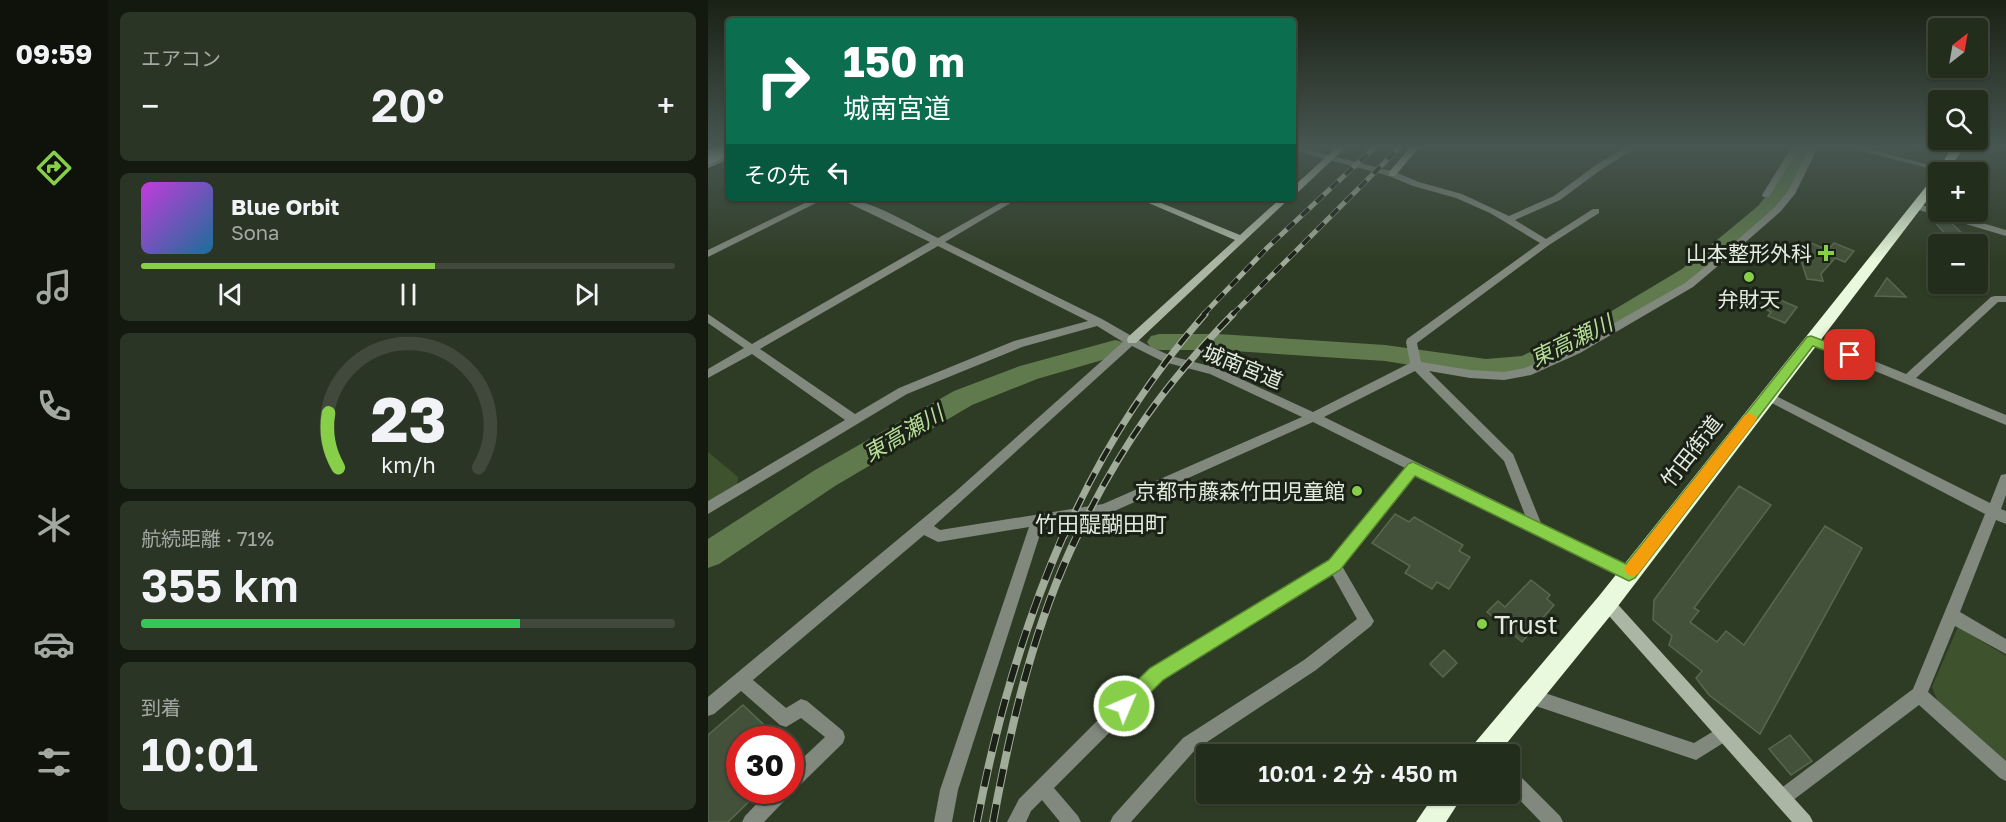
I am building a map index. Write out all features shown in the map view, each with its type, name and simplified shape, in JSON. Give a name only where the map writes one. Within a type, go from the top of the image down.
[{"type":"highway","name":"竹田街道","points":[[1492,744],[1607,603],[1928,189]]},
{"type":"highway","points":[[1429,822],[1443,804]]},
{"type":"street","points":[[1414,183],[1460,196],[1508,220],[1546,243]]},
{"type":"street","points":[[1508,220],[1557,198],[1577,183]]},
{"type":"street","points":[[1766,195],[1773,183]]},
{"type":"street","points":[[923,527],[938,536],[1105,509],[1313,417],[1416,364],[1470,374],[1503,376],[1527,372],[1576,350],[1689,285],[1778,209],[1796,183]]},
{"type":"street","points":[[708,254],[816,201]]},
{"type":"street","name":"城南宮道","points":[[850,201],[873,210],[1168,359],[1213,371],[1313,417],[1629,573]]},
{"type":"street","points":[[708,374],[1008,201]]},
{"type":"street","points":[[1148,201],[1241,239]]},
{"type":"street","points":[[708,708],[923,527],[1283,201]]},
{"type":"street","points":[[1915,206],[2006,233]]},
{"type":"street","points":[[1536,527],[1509,458],[1416,364],[1411,342],[1546,243],[1596,211]]},
{"type":"street","points":[[1908,378],[1995,299],[2006,299]]},
{"type":"street","points":[[708,318],[853,419]]},
{"type":"street","points":[[708,507],[903,391],[1018,344],[1098,322]]},
{"type":"street","points":[[1811,340],[2006,420]]},
{"type":"street","points":[[1768,396],[1999,514]]},
{"type":"street","points":[[1016,822],[1025,805],[1156,674],[1334,565],[1413,468]]},
{"type":"street","points":[[1782,798],[1919,695],[1939,642],[1999,514],[2006,479]]},
{"type":"street","points":[[943,822],[949,790],[1038,520]]},
{"type":"street","points":[[1119,822],[1189,744],[1310,665],[1366,621],[1334,565]]},
{"type":"street","points":[[1607,603],[1722,734],[1804,822]]},
{"type":"street","points":[[1952,616],[2006,647]]},
{"type":"street","points":[[741,680],[786,719],[801,707],[837,737],[804,769]]},
{"type":"street","points":[[1919,695],[2006,772]]},
{"type":"street","points":[[1530,696],[1696,752],[1722,734]]},
{"type":"street","points":[[1043,788],[1072,822]]},
{"type":"street","points":[[1520,788],[1554,822]]},
{"type":"street","points":[[751,822],[769,804]]},
{"type":"green space","points":[[708,452],[738,477],[737,485],[708,503]]},
{"type":"green space","points":[[1958,627],[2006,656],[2006,765],[1940,707],[1932,687]]},
{"type":"building","points":[[1935,222],[1950,222],[1963,234],[1945,234]]},
{"type":"building","points":[[1811,243],[1828,250],[1834,243],[1854,251],[1845,262],[1835,258],[1821,274],[1823,281],[1807,279],[1800,257]]},
{"type":"building","points":[[1887,278],[1906,297],[1875,296]]},
{"type":"building","points":[[1773,297],[1797,307],[1785,323],[1768,316],[1771,312],[1764,308]]},
{"type":"building","points":[[1739,486],[1771,505],[1694,608],[1699,611],[1690,622],[1717,642],[1726,631],[1744,645],[1825,526],[1862,548],[1760,734],[1709,695],[1696,678],[1702,671],[1669,645],[1672,636],[1653,620],[1654,600]]},
{"type":"building","points":[[1395,514],[1409,522],[1414,517],[1463,545],[1459,551],[1470,557],[1449,589],[1437,582],[1432,589],[1405,573],[1410,566],[1372,543]]},
{"type":"building","points":[[1531,580],[1550,595],[1547,599],[1554,605],[1522,642],[1487,612],[1498,601],[1505,607]]},
{"type":"building","points":[[1444,650],[1457,663],[1443,677],[1430,664]]},
{"type":"building","points":[[743,705],[765,726],[726,726],[726,804],[747,804],[728,822],[708,822],[708,735]]},
{"type":"building","points":[[1790,735],[1812,761],[1791,775],[1769,749]]},
{"type":"waterway","name":"東高瀬川","points":[[1159,342],[1218,342],[1385,353],[1486,368],[1526,364],[1613,320],[1690,274],[1765,210],[1785,183]]},
{"type":"waterway","name":"東高瀬川","points":[[708,555],[825,478],[963,398],[1029,372],[1115,348]]},
{"type":"railway","points":[[1203,315],[1267,248],[1336,183]]},
{"type":"railway","points":[[1233,314],[1364,183]]},
{"type":"railway","points":[[1064,536],[1093,477],[1126,420],[1163,365],[1205,314]]},
{"type":"railway","points":[[1078,534],[1110,473],[1145,418],[1185,366],[1233,314]]},
{"type":"railway","points":[[977,822],[1012,675],[1036,604],[1064,534]]},
{"type":"railway","points":[[993,822],[1026,675],[1049,603],[1078,534]]},
{"type":"slow traffic","points":[[1632,569],[1750,418]]},
{"type":"place","name":"山本整形外科","points":[[1826,253]]},
{"type":"place","name":"弁財天","points":[[1749,277]]},
{"type":"place","name":"京都市藤森竹田児童館","points":[[1357,491]]},
{"type":"place","name":"Trust","points":[[1482,624]]},
{"type":"district","name":"竹田醍醐田町","points":[[1101,523]]},
{"type":"route","points":[[1124,706],[1156,674],[1326,572],[1413,468],[1629,573],[1811,340],[1850,355]]}]
